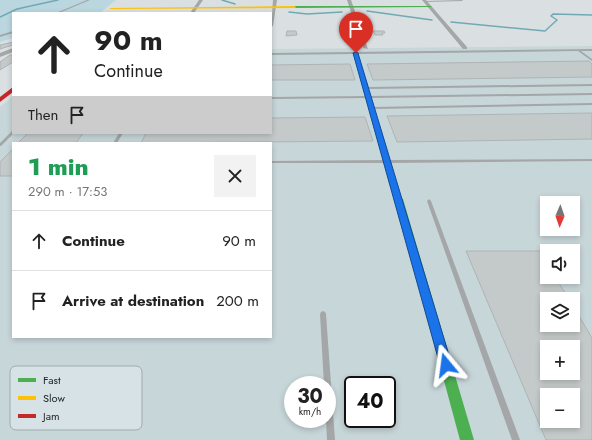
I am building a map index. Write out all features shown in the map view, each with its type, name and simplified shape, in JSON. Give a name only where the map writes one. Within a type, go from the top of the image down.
[{"type":"street","points":[[108,10],[121,0]]},
{"type":"street","points":[[350,3],[366,48]]},
{"type":"street","points":[[108,10],[275,4],[426,3],[465,48]]},
{"type":"street","points":[[272,20],[275,4]]},
{"type":"street","points":[[0,55],[12,50]]},
{"type":"street","points":[[0,100],[12,90]]},
{"type":"street","points":[[399,199],[467,440]]},
{"type":"lane","points":[[59,12],[89,0]]},
{"type":"lane","points":[[426,3],[462,1]]},
{"type":"lane","points":[[0,36],[12,32]]},
{"type":"lane","points":[[578,50],[592,60]]},
{"type":"lane","points":[[272,54],[592,50]]},
{"type":"lane","points":[[356,53],[386,161],[399,199]]},
{"type":"lane","points":[[366,88],[592,85]]},
{"type":"lane","points":[[272,98],[592,94]]},
{"type":"lane","points":[[371,108],[592,104]]},
{"type":"lane","points":[[0,145],[12,133]]},
{"type":"lane","points":[[272,162],[592,160]]},
{"type":"lane","points":[[429,201],[516,440]]},
{"type":"lane","points":[[323,314],[331,440]]},
{"type":"shaded area","points":[[0,0],[116,0],[101,12],[12,12],[12,38],[0,42]]},
{"type":"shaded area","points":[[592,46],[592,440],[0,440],[0,107],[12,97],[12,134],[272,134],[272,49]]},
{"type":"building","points":[[287,31],[296,31],[297,35],[286,36]]},
{"type":"building","points":[[373,31],[384,31],[385,33],[382,33],[383,35],[375,35]]},
{"type":"building","points":[[12,42],[12,45],[0,49],[0,45]]},
{"type":"building","points":[[12,55],[12,63],[0,70],[0,62]]},
{"type":"building","points":[[589,61],[592,64],[592,77],[373,80],[367,64]]},
{"type":"building","points":[[350,64],[355,80],[272,80],[272,65]]},
{"type":"building","points":[[592,113],[592,139],[397,142],[387,116]]},
{"type":"building","points":[[365,117],[373,141],[142,142],[146,134],[272,134],[272,118]]},
{"type":"building","points":[[27,134],[82,134],[77,142],[19,142]]},
{"type":"building","points":[[12,150],[12,176],[0,176],[0,162]]},
{"type":"building","points":[[466,251],[540,251],[540,284],[559,284],[565,292],[540,292],[540,332],[580,332],[580,318],[592,338],[592,440],[546,440],[541,428],[580,428],[580,388],[540,388],[540,426]]},
{"type":"waterway","points":[[0,17],[17,9],[58,0]]},
{"type":"waterway","points":[[222,0],[235,4]]},
{"type":"waterway","points":[[367,11],[432,20]]},
{"type":"waterway","points":[[289,12],[307,14],[342,12]]},
{"type":"waterway","points":[[451,22],[545,31],[557,20],[551,16],[553,14],[592,15]]},
{"type":"traffic: fast","points":[[295,7],[430,7]]},
{"type":"traffic: fast","points":[[399,199],[467,440]]},
{"type":"traffic: slow","points":[[111,8],[295,7]]},
{"type":"traffic: jam","points":[[0,100],[12,90]]},
{"type":"route","points":[[356,53],[446,365]]}]
